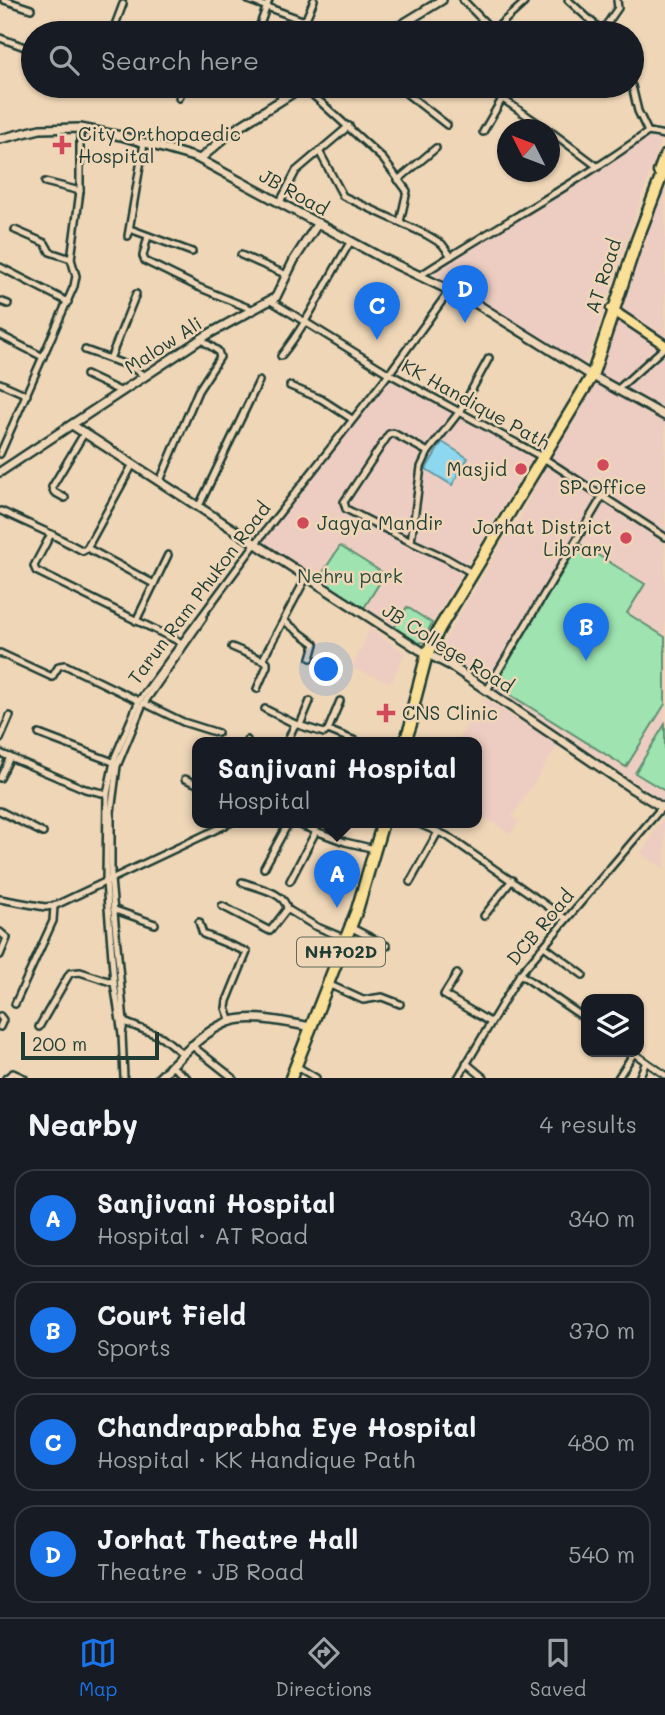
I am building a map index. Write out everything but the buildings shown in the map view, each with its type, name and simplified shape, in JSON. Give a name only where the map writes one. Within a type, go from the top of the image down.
[{"type":"highway","name":"AT Road","points":[[613,310],[633,239],[665,156]]},
{"type":"highway","name":"AT Road","points":[[406,737],[417,708],[429,655],[447,623],[446,619],[542,457],[574,405],[578,403],[665,167]]},
{"type":"highway","name":"NH702D","points":[[291,1078],[351,928],[381,828]]},
{"type":"main road","points":[[613,310],[665,346]]},
{"type":"street","points":[[4,0],[31,9]]},
{"type":"street","points":[[248,0],[305,20],[314,0]]},
{"type":"street","points":[[261,21],[269,0]]},
{"type":"street","points":[[409,21],[442,0]]},
{"type":"street","points":[[463,0],[483,21]]},
{"type":"street","points":[[568,0],[590,21]]},
{"type":"street","points":[[609,21],[618,8],[617,0]]},
{"type":"street","points":[[505,21],[524,3]]},
{"type":"street","points":[[117,21],[123,4]]},
{"type":"street","points":[[0,38],[21,46]]},
{"type":"street","points":[[317,98],[383,159],[408,193],[400,222]]},
{"type":"street","points":[[412,98],[447,125]]},
{"type":"street","points":[[635,98],[648,132]]},
{"type":"street","points":[[200,159],[234,130],[282,99]]},
{"type":"street","points":[[483,132],[502,99],[532,119]]},
{"type":"street","points":[[280,202],[296,171],[349,126]]},
{"type":"street","points":[[0,454],[75,286],[76,276],[71,259],[80,191],[80,128]]},
{"type":"street","name":"JB Road","points":[[0,139],[40,129],[80,128],[121,136],[200,159],[351,242],[483,307],[618,389],[665,414]]},
{"type":"street","points":[[421,275],[531,210],[648,132],[665,135]]},
{"type":"street","points":[[560,138],[598,167]]},
{"type":"street","points":[[144,143],[129,232],[192,252]]},
{"type":"street","points":[[398,180],[436,148]]},
{"type":"street","points":[[319,151],[343,195],[442,244],[451,256]]},
{"type":"street","points":[[45,182],[80,191]]},
{"type":"street","points":[[271,301],[276,297],[317,223]]},
{"type":"street","points":[[15,230],[45,243],[50,252],[71,259]]},
{"type":"street","points":[[148,236],[143,256],[145,261],[198,288],[251,309]]},
{"type":"street","points":[[281,356],[305,324],[351,242]]},
{"type":"street","points":[[241,255],[287,275]]},
{"type":"street","points":[[1,269],[68,302]]},
{"type":"street","name":"Tarun Ram Phukon Road","points":[[124,1078],[122,1034],[114,983],[108,881],[107,794],[113,762],[141,702],[180,642],[390,373],[450,290]]},
{"type":"street","points":[[110,359],[136,294]]},
{"type":"street","points":[[0,301],[8,304]]},
{"type":"street","name":"Malow Ali","points":[[0,472],[200,339],[251,309],[271,301]]},
{"type":"street","name":"KK Handique Path","points":[[271,301],[390,373],[542,457],[665,537]]},
{"type":"street","points":[[0,335],[43,357]]},
{"type":"street","points":[[160,481],[198,391],[220,357],[218,351],[200,339]]},
{"type":"street","points":[[618,389],[665,346]]},
{"type":"street","points":[[85,350],[130,366],[145,376]]},
{"type":"street","points":[[411,542],[419,473],[428,453],[460,411],[489,358]]},
{"type":"street","name":"Tarun Ram Phukon Road","points":[[122,1034],[124,1022],[115,910],[108,881],[111,812],[117,766],[141,702],[257,544],[390,373]]},
{"type":"street","points":[[86,375],[122,392]]},
{"type":"street","points":[[199,506],[259,381]]},
{"type":"street","points":[[0,383],[27,395]]},
{"type":"street","points":[[290,386],[321,399],[352,419]]},
{"type":"street","name":"JB College Road","points":[[72,425],[487,690],[664,808]]},
{"type":"street","points":[[65,498],[54,492],[52,487],[85,432]]},
{"type":"street","points":[[0,433],[9,437]]},
{"type":"street","points":[[428,453],[393,433],[389,434],[344,502],[346,509],[472,573]]},
{"type":"street","points":[[1,512],[83,551],[133,464]]},
{"type":"street","points":[[487,690],[602,497]]},
{"type":"street","points":[[51,534],[34,566],[36,571],[180,642]]},
{"type":"street","points":[[87,548],[155,584]]},
{"type":"street","points":[[136,621],[168,555]]},
{"type":"street","points":[[263,659],[307,576]]},
{"type":"street","points":[[284,621],[314,644],[311,658]]},
{"type":"street","points":[[232,647],[263,659],[268,664],[257,689]]},
{"type":"street","points":[[0,653],[52,677],[59,666],[65,666],[183,722],[218,733]]},
{"type":"street","points":[[290,737],[310,701]]},
{"type":"street","points":[[265,709],[315,732],[324,733],[328,730],[340,701]]},
{"type":"street","points":[[0,739],[10,716]]},
{"type":"street","points":[[328,730],[346,737]]},
{"type":"street","points":[[39,734],[113,762]]},
{"type":"street","points":[[0,753],[85,789],[107,794]]},
{"type":"street","points":[[0,778],[10,757]]},
{"type":"street","points":[[185,779],[192,782]]},
{"type":"street","name":"DCB Road","points":[[458,1078],[520,974],[664,808]]},
{"type":"street","points":[[0,811],[43,833]]},
{"type":"street","points":[[0,899],[45,907],[54,906],[219,828]]},
{"type":"street","points":[[264,868],[287,828]]},
{"type":"street","points":[[304,828],[375,849]]},
{"type":"street","points":[[429,828],[512,880],[566,919]]},
{"type":"street","points":[[410,882],[438,832]]},
{"type":"street","points":[[290,881],[315,833]]},
{"type":"street","points":[[484,916],[512,880]]},
{"type":"street","points":[[222,906],[270,931],[287,909],[286,902],[281,897],[242,882]]},
{"type":"street","points":[[15,1004],[53,921],[54,906]]},
{"type":"street","points":[[287,909],[315,926],[346,939]]},
{"type":"street","points":[[115,910],[155,924]]},
{"type":"street","points":[[199,922],[203,934],[247,952],[227,1001],[226,1008],[231,1022]]},
{"type":"street","points":[[351,928],[387,946]]},
{"type":"street","points":[[0,932],[7,936],[7,940],[0,955]]},
{"type":"street","points":[[544,946],[583,975]]},
{"type":"street","points":[[39,1027],[70,973],[80,972],[114,983]]},
{"type":"street","points":[[457,974],[444,995],[490,1022]]},
{"type":"street","points":[[520,974],[581,1016]]},
{"type":"street","points":[[328,985],[363,1000],[382,997],[400,1004]]},
{"type":"street","points":[[0,1016],[3,1020],[0,1027]]},
{"type":"street","points":[[159,1078],[191,1045],[231,1022],[253,1019],[312,1027]]},
{"type":"street","points":[[124,1022],[162,1037],[183,1054]]},
{"type":"street","points":[[191,1045],[233,1078]]},
{"type":"street","points":[[618,1078],[630,1057]]},
{"type":"street","points":[[640,1057],[665,1075]]},
{"type":"street","points":[[639,1078],[646,1062]]},
{"type":"street","points":[[466,1063],[484,1078]]},
{"type":"street","points":[[171,1066],[187,1078]]},
{"type":"street","points":[[296,1066],[316,1078]]},
{"type":"street","points":[[6,1078],[13,1073],[24,1078]]},
{"type":"shaded area","points":[[649,136],[662,137],[585,365],[432,273],[468,249],[541,208]]},
{"type":"shaded area","points":[[665,185],[665,339],[620,311]]},
{"type":"shaded area","points":[[615,318],[623,320],[665,348],[665,802],[492,687],[437,654],[509,531],[521,516],[543,467],[596,370]]},
{"type":"shaded area","points":[[388,378],[533,457],[423,642],[418,643],[261,542],[300,496]]},
{"type":"shaded area","points":[[370,629],[405,653],[391,683],[352,668]]},
{"type":"shaded area","points":[[484,698],[558,745],[512,817],[519,822],[511,834],[482,815],[482,737],[459,737]]},
{"type":"shaded area","points":[[665,817],[665,869],[641,854]]},
{"type":"green space","points":[[580,544],[645,584],[627,613],[665,637],[665,704],[626,767],[493,684]]},
{"type":"green space","name":"Nehru park","points":[[340,546],[385,574],[364,608],[318,580]]},
{"type":"green space","points":[[407,607],[432,623],[423,642],[418,643],[394,628]]},
{"type":"green space","points":[[665,724],[665,791],[635,773]]},
{"type":"water","points":[[442,442],[468,458],[452,485],[426,469]]},
{"type":"place","name":"City Orthopaedic Hospital","points":[[62,145]]},
{"type":"place","name":"Jorhat Theatre Hall","points":[[465,323]]},
{"type":"place","name":"Chandraprabha Eye Hospital","points":[[377,340]]},
{"type":"place","name":"SP Office","points":[[603,465]]},
{"type":"place","name":"Masjid","points":[[521,469]]},
{"type":"place","name":"Jagya Mandir","points":[[303,523]]},
{"type":"place","name":"Jorhat District Library","points":[[626,538]]},
{"type":"place","name":"Court Field","points":[[586,661]]},
{"type":"place","name":"CNS Clinic","points":[[386,713]]},
{"type":"place","name":"Sanjivani Hospital","points":[[337,908]]}]
